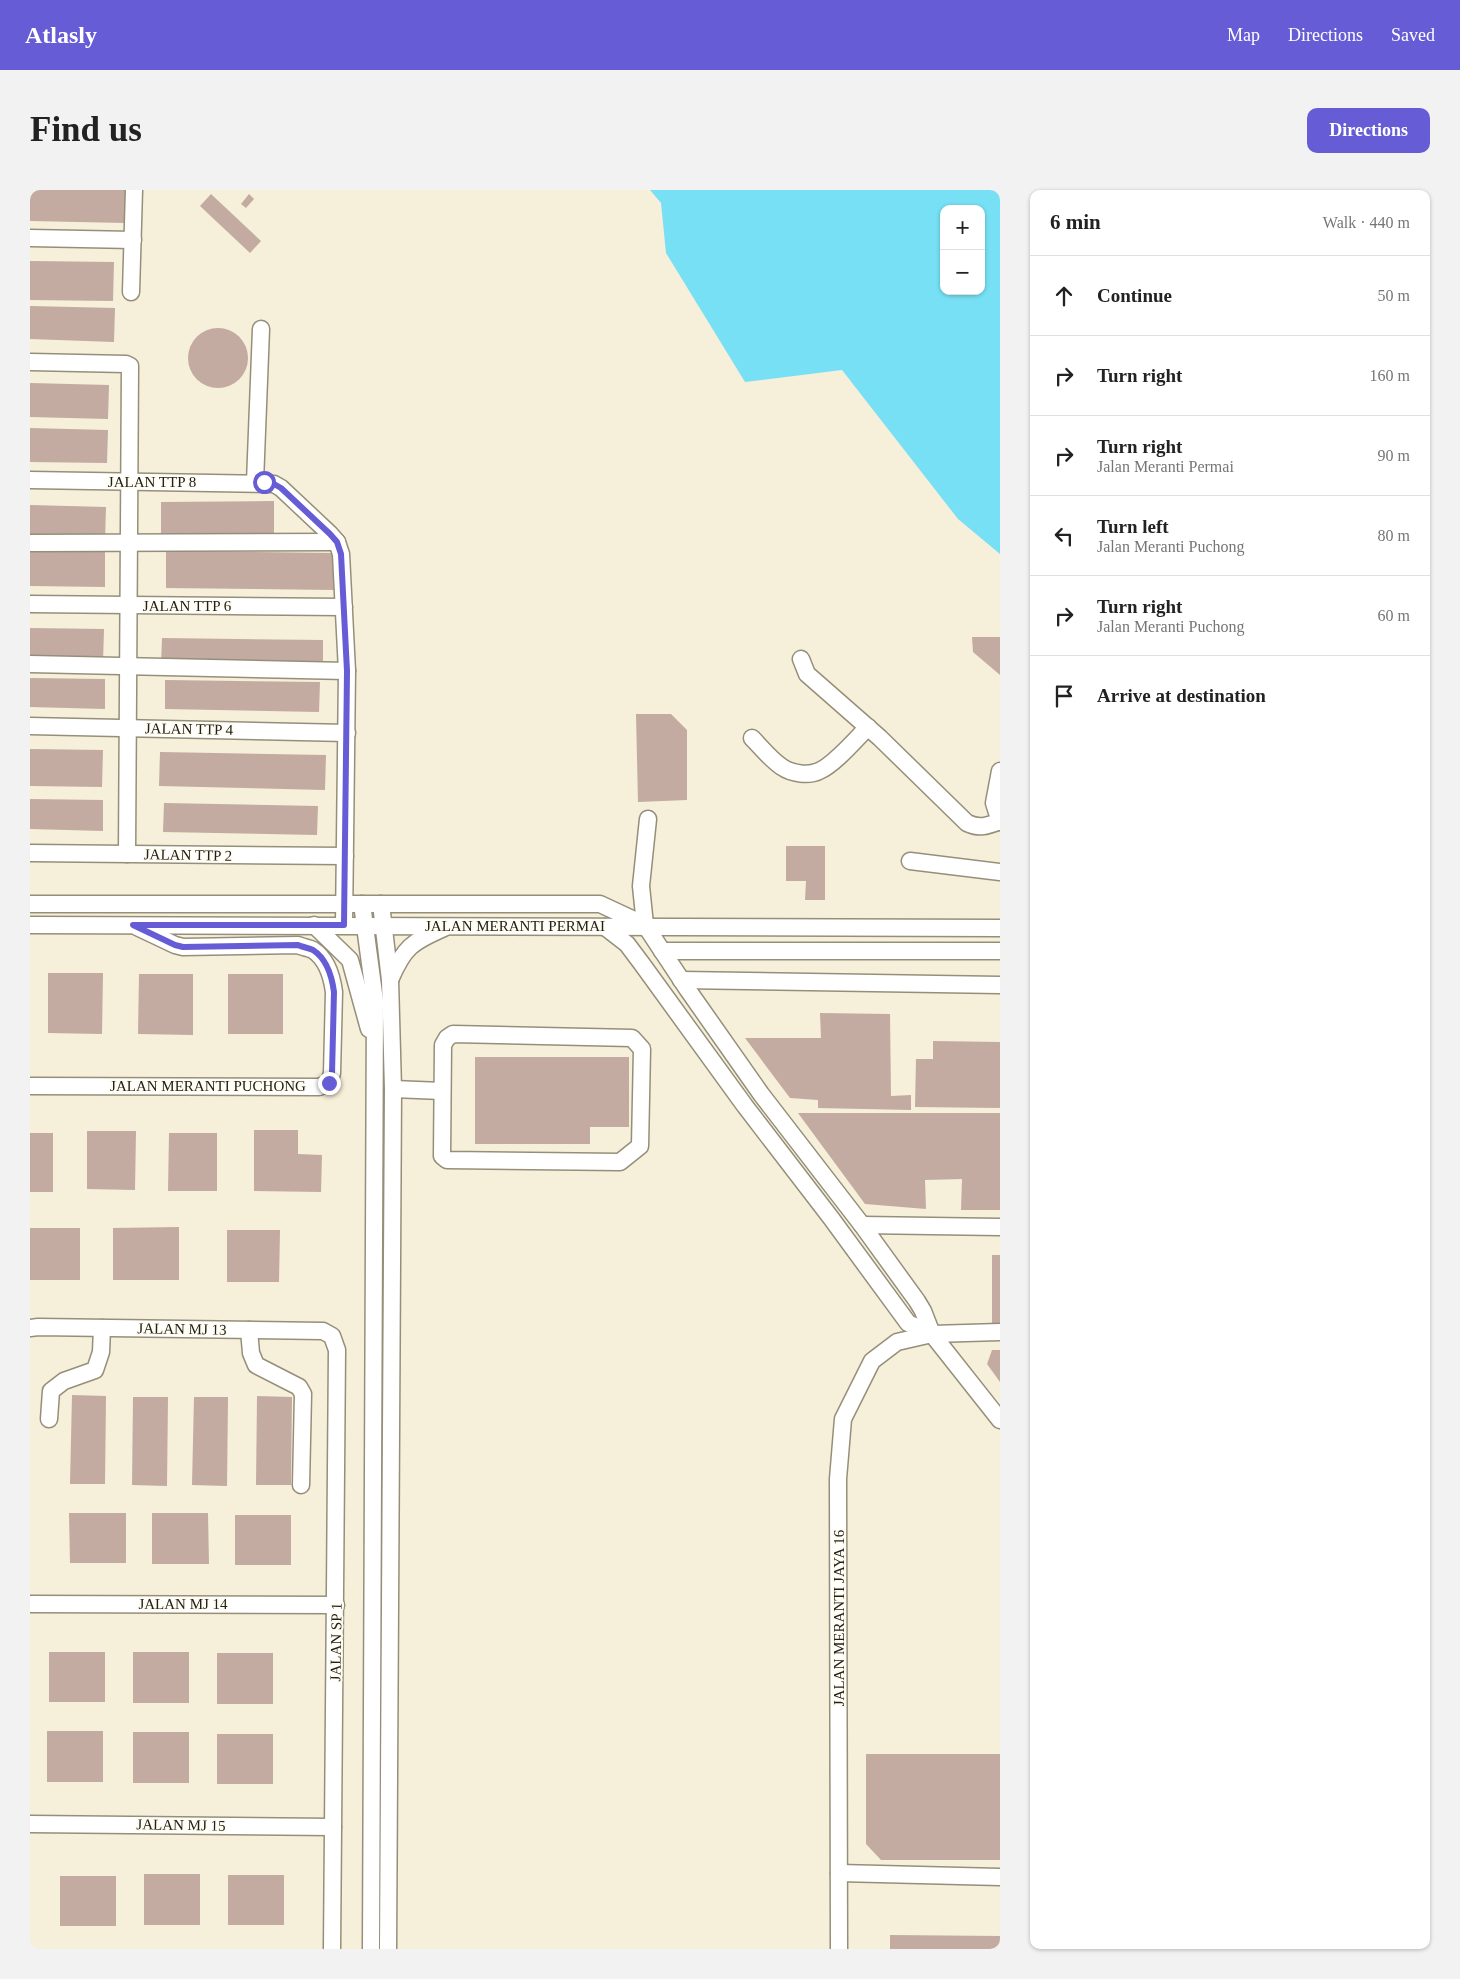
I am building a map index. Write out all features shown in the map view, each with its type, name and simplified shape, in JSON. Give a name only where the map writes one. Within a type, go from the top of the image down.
[{"type":"street","points":[[131,292],[134,192]]},
{"type":"street","points":[[30,238],[132,240]]},
{"type":"street","points":[[255,482],[261,329]]},
{"type":"street","points":[[30,362],[130,366],[127,854]]},
{"type":"street","name":"JALAN TTP 8","points":[[30,480],[255,482],[274,484],[281,488],[337,542]]},
{"type":"street","points":[[30,543],[337,542],[341,554],[347,671],[344,925]]},
{"type":"street","name":"JALAN TTP 6","points":[[30,604],[344,607]]},
{"type":"street","points":[[801,659],[807,674],[868,728],[968,823],[976,827],[984,827],[1000,822],[994,804],[1000,771]]},
{"type":"street","points":[[30,664],[347,671]]},
{"type":"street","name":"JALAN TTP 4","points":[[30,726],[347,733]]},
{"type":"street","points":[[752,738],[782,767],[793,772],[809,774],[819,772],[827,766],[868,728]]},
{"type":"street","points":[[648,819],[641,886],[645,925],[761,1094],[862,1225],[917,1301],[932,1334],[1000,1420]]},
{"type":"street","name":"JALAN TTP 2","points":[[30,853],[345,856]]},
{"type":"street","points":[[910,861],[1000,872]]},
{"type":"street","points":[[30,904],[600,904],[645,925]]},
{"type":"street","points":[[362,904],[375,1001],[371,1949]]},
{"type":"street","points":[[381,904],[390,980],[393,1089],[388,1949]]},
{"type":"street","name":"JALAN MERANTI PERMAI","points":[[30,925],[605,927],[645,925],[1000,928]]},
{"type":"street","name":"JALAN MERANTI PUCHONG","points":[[30,1086],[319,1087],[329,1083],[332,1074],[334,992],[332,980],[323,960],[313,950],[298,945],[183,947],[133,925]]},
{"type":"street","points":[[314,925],[350,960],[375,1053]]},
{"type":"street","points":[[390,980],[406,950],[418,940],[450,925]]},
{"type":"street","points":[[605,927],[627,944],[637,957],[908,1323],[932,1334]]},
{"type":"street","points":[[662,951],[1000,951]]},
{"type":"street","points":[[681,980],[998,987]]},
{"type":"street","points":[[453,1034],[632,1038],[642,1049],[640,1146],[620,1162],[446,1160],[442,1156],[442,1091],[443,1044],[453,1034]]},
{"type":"street","points":[[393,1089],[442,1091]]},
{"type":"street","points":[[862,1225],[1000,1227]]},
{"type":"street","name":"JALAN MJ 13","points":[[30,1328],[323,1331],[332,1336]]},
{"type":"street","points":[[49,1419],[51,1391],[64,1381],[95,1370],[101,1352],[102,1328]]},
{"type":"street","points":[[249,1330],[251,1353],[256,1364],[300,1387],[304,1394],[301,1485]]},
{"type":"street","name":"JALAN MERANTI JAYA 16","points":[[839,1949],[838,1479],[844,1419],[872,1361],[897,1342],[932,1334],[1000,1332]]},
{"type":"street","name":"JALAN SP 1","points":[[332,1336],[337,1350],[332,1949]]},
{"type":"street","name":"JALAN MJ 14","points":[[30,1604],[336,1605]]},
{"type":"street","name":"JALAN MJ 15","points":[[30,1824],[333,1827]]},
{"type":"street","points":[[839,1873],[1000,1877]]},
{"type":"water","points":[[650,190],[1000,190],[1000,554],[958,519],[842,370],[745,382],[666,253],[661,203]]},
{"type":"building","points":[[30,190],[127,190],[126,223],[30,221]]},
{"type":"building","points":[[211,194],[261,241],[250,253],[200,206]]},
{"type":"building","points":[[249,194],[254,199],[246,208],[241,204]]},
{"type":"building","points":[[30,261],[114,262],[113,301],[30,300]]},
{"type":"building","points":[[30,306],[115,308],[114,342],[30,339]]},
{"type":"building","points":[[212,328],[224,328],[235,333],[243,341],[248,352],[246,370],[235,383],[224,388],[212,388],[201,383],[193,375],[188,364],[188,352],[193,341],[201,333]]},
{"type":"building","points":[[30,383],[109,385],[108,419],[30,417]]},
{"type":"building","points":[[30,428],[108,430],[107,463],[30,462]]},
{"type":"building","points":[[274,501],[274,536],[161,537],[161,502]]},
{"type":"building","points":[[30,505],[106,507],[105,541],[30,539]]},
{"type":"building","points":[[30,550],[105,551],[105,587],[30,586]]},
{"type":"building","points":[[166,551],[336,553],[335,590],[166,588]]},
{"type":"building","points":[[30,628],[104,629],[103,662],[30,661]]},
{"type":"building","points":[[972,637],[1000,637],[1000,675],[973,652]]},
{"type":"building","points":[[162,638],[323,640],[323,668],[161,666]]},
{"type":"building","points":[[30,678],[105,679],[105,709],[30,707]]},
{"type":"building","points":[[165,680],[320,682],[319,712],[165,709]]},
{"type":"building","points":[[636,714],[671,714],[687,730],[687,800],[638,802]]},
{"type":"building","points":[[30,749],[103,750],[102,787],[30,786]]},
{"type":"building","points":[[160,752],[326,755],[325,790],[159,786]]},
{"type":"building","points":[[30,799],[103,800],[103,831],[30,829]]},
{"type":"building","points":[[164,803],[318,806],[317,835],[163,832]]},
{"type":"building","points":[[786,846],[825,846],[825,900],[805,900],[806,881],[786,881]]},
{"type":"building","points":[[48,973],[103,973],[102,1034],[48,1033]]},
{"type":"building","points":[[139,974],[193,974],[193,1035],[138,1034]]},
{"type":"building","points":[[228,974],[283,974],[283,1034],[228,1034]]},
{"type":"building","points":[[820,1013],[890,1014],[891,1096],[911,1095],[911,1110],[818,1108],[818,1100],[790,1098],[745,1038],[821,1038]]},
{"type":"building","points":[[933,1041],[1000,1042],[1000,1108],[915,1107],[916,1059],[933,1059]]},
{"type":"building","points":[[475,1057],[629,1057],[629,1127],[590,1127],[590,1144],[475,1144]]},
{"type":"building","points":[[798,1113],[1000,1113],[1000,1210],[961,1210],[962,1179],[925,1180],[926,1209],[865,1204]]},
{"type":"building","points":[[254,1130],[298,1130],[298,1154],[322,1155],[321,1192],[254,1191]]},
{"type":"building","points":[[87,1131],[136,1131],[135,1190],[87,1189]]},
{"type":"building","points":[[30,1133],[53,1133],[53,1192],[30,1192]]},
{"type":"building","points":[[169,1133],[217,1133],[217,1191],[168,1191]]},
{"type":"building","points":[[179,1227],[179,1280],[113,1280],[113,1228]]},
{"type":"building","points":[[30,1228],[80,1228],[80,1280],[30,1280]]},
{"type":"building","points":[[227,1230],[280,1230],[279,1282],[227,1282]]},
{"type":"building","points":[[992,1255],[1000,1255],[1000,1326],[992,1326]]},
{"type":"building","points":[[992,1350],[1000,1350],[1000,1382],[987,1364]]},
{"type":"building","points":[[72,1395],[106,1396],[105,1484],[70,1484]]},
{"type":"building","points":[[257,1396],[292,1397],[291,1485],[256,1485]]},
{"type":"building","points":[[133,1397],[168,1397],[167,1486],[132,1485]]},
{"type":"building","points":[[194,1397],[228,1397],[227,1486],[192,1485]]},
{"type":"building","points":[[69,1513],[126,1513],[126,1563],[70,1563]]},
{"type":"building","points":[[152,1513],[208,1513],[209,1564],[152,1564]]},
{"type":"building","points":[[235,1515],[291,1515],[291,1565],[235,1565]]},
{"type":"building","points":[[49,1652],[105,1652],[105,1702],[49,1702]]},
{"type":"building","points":[[133,1652],[189,1652],[189,1703],[133,1703]]},
{"type":"building","points":[[217,1653],[273,1653],[273,1704],[217,1704]]},
{"type":"building","points":[[47,1731],[103,1731],[103,1782],[47,1782]]},
{"type":"building","points":[[133,1732],[189,1732],[189,1783],[133,1783]]},
{"type":"building","points":[[217,1734],[273,1734],[273,1784],[217,1784]]},
{"type":"building","points":[[866,1754],[1000,1754],[1000,1860],[881,1860],[866,1844]]},
{"type":"building","points":[[144,1874],[200,1874],[200,1925],[144,1925]]},
{"type":"building","points":[[228,1875],[284,1875],[284,1925],[228,1925]]},
{"type":"building","points":[[60,1876],[116,1876],[116,1926],[60,1926]]},
{"type":"building","points":[[890,1935],[1000,1936],[1000,1949],[890,1949]]},
{"type":"route","points":[[264,482],[281,488],[330,534],[337,542],[341,554],[347,671],[344,925],[133,925],[183,947],[298,945],[313,950],[323,960],[329,970],[334,992],[332,1074],[329,1083]]}]
